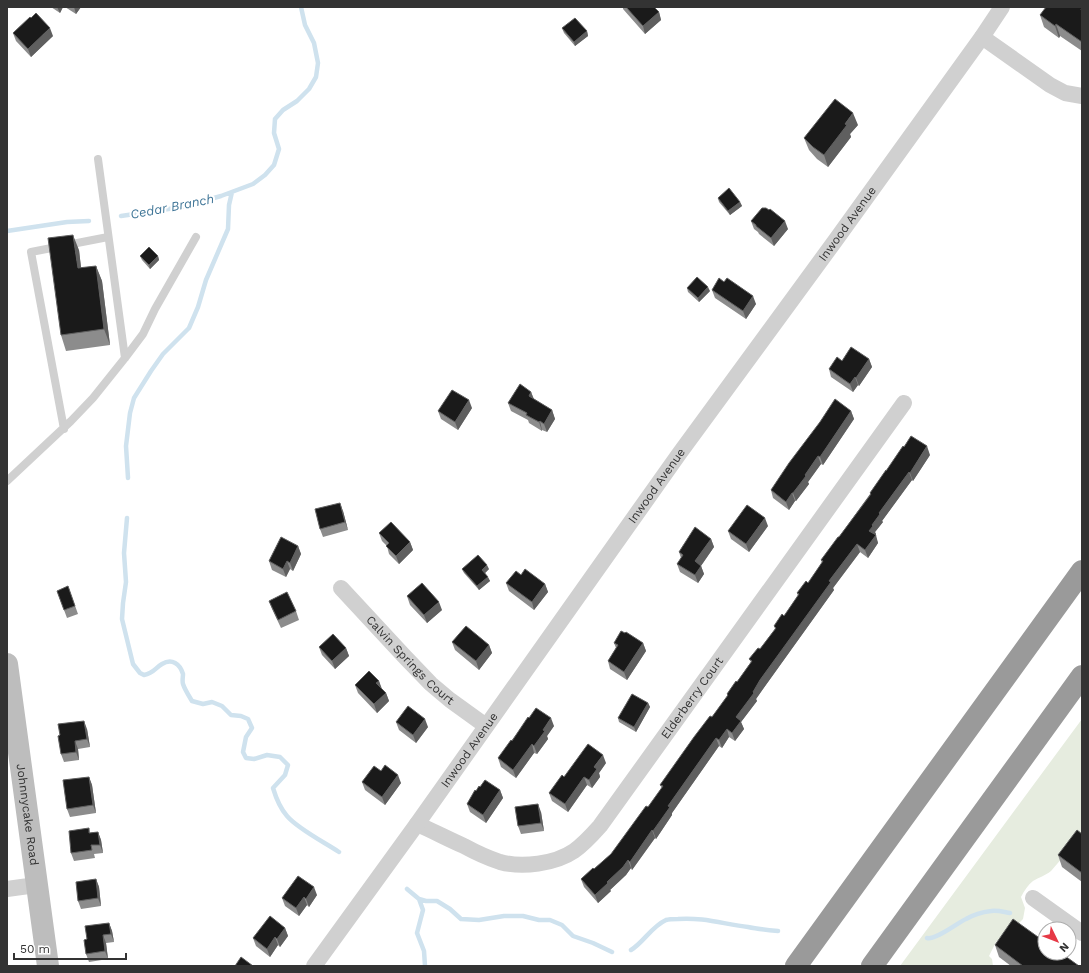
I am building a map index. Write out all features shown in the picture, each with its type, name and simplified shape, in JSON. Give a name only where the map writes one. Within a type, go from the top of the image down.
[{"type":"highway","points":[[796,966],[1082,571]]},
{"type":"highway","points":[[872,966],[1082,676]]},
{"type":"street","name":"Inwood Avenue","points":[[314,966],[417,824],[679,454],[835,241],[1002,7]]},
{"type":"street","points":[[982,37],[1065,93],[1082,96]]},
{"type":"street","name":"Elderberry Court","points":[[417,824],[480,854],[501,862],[520,864],[538,864],[558,859],[573,851],[586,841],[600,826],[904,403]]},
{"type":"street","name":"Calvin Springs Court","points":[[341,588],[431,684],[486,726]]},
{"type":"street","name":"Johnnycake Road","points":[[7,664],[9,695],[48,966]]},
{"type":"street","points":[[7,889],[36,885]]},
{"type":"street","points":[[1033,898],[1082,933]]},
{"type":"lane","points":[[98,159],[125,358]]},
{"type":"lane","points":[[64,429],[31,252],[108,237]]},
{"type":"lane","points":[[7,481],[64,429],[93,398],[125,358],[143,334],[196,237]]},
{"type":"shaded area","points":[[1082,719],[1082,835],[1051,871],[1029,884],[1021,897],[1025,908],[1023,919],[996,942],[989,956],[992,959],[993,966],[900,966]]},
{"type":"building","points":[[626,7],[654,7],[659,12],[643,26]]},
{"type":"building","points":[[1046,7],[1082,7],[1082,42],[1040,15]]},
{"type":"building","points":[[36,13],[50,28],[28,49],[13,33]]},
{"type":"building","points":[[575,18],[587,31],[574,42],[562,28]]},
{"type":"building","points":[[835,99],[853,113],[845,124],[847,125],[824,155],[804,138]]},
{"type":"building","points":[[729,188],[740,202],[728,211],[718,198]]},
{"type":"building","points":[[762,208],[770,209],[785,221],[771,238],[751,221]]},
{"type":"building","points":[[73,235],[78,268],[96,266],[104,329],[61,335],[48,238]]},
{"type":"building","points":[[149,247],[158,256],[149,265],[140,256]]},
{"type":"building","points":[[697,277],[708,287],[698,298],[687,288]]},
{"type":"building","points":[[719,278],[724,282],[727,278],[753,296],[743,311],[712,290]]},
{"type":"building","points":[[851,347],[869,359],[850,384],[829,369],[837,357],[842,361]]},
{"type":"building","points":[[520,384],[531,392],[529,396],[552,410],[544,424],[526,415],[527,413],[508,403]]},
{"type":"building","points":[[452,390],[469,400],[455,422],[438,411]]},
{"type":"building","points":[[835,399],[851,411],[820,457],[818,456],[805,475],[806,476],[786,502],[771,490]]},
{"type":"building","points":[[911,436],[927,446],[910,473],[909,472],[879,513],[880,514],[872,525],[873,526],[869,531],[876,535],[865,550],[857,544],[829,581],[831,582],[760,680],[753,692],[754,693],[736,717],[741,721],[732,733],[727,729],[719,740],[716,738],[668,806],[670,807],[630,862],[628,860],[623,867],[607,882],[608,883],[595,895],[581,879],[611,854],[646,806],[648,807],[663,786],[660,785],[694,737],[710,716],[712,717],[736,681],[737,682],[752,661],[749,659],[758,648],[760,649],[776,628],[774,626],[782,614],[784,616],[799,594],[797,593],[806,581],[808,583],[823,561],[821,560],[871,494],[870,493]]},
{"type":"building","points":[[340,503],[345,522],[320,529],[315,509]]},
{"type":"building","points":[[747,505],[765,518],[746,544],[728,531]]},
{"type":"building","points":[[391,522],[410,542],[396,556],[386,546],[389,543],[379,533]]},
{"type":"building","points":[[695,527],[711,539],[695,561],[701,566],[695,575],[677,564],[683,555],[679,552]]},
{"type":"building","points":[[281,537],[298,546],[290,563],[287,561],[283,569],[269,561]]},
{"type":"building","points":[[478,555],[487,565],[482,570],[488,577],[477,586],[462,569]]},
{"type":"building","points":[[525,569],[545,584],[532,602],[506,583],[516,571],[521,575]]},
{"type":"building","points":[[422,583],[439,602],[424,615],[407,596]]},
{"type":"building","points":[[68,586],[75,606],[64,610],[57,591]]},
{"type":"building","points":[[287,592],[296,611],[278,620],[269,601]]},
{"type":"building","points":[[466,626],[489,645],[476,661],[452,642]]},
{"type":"building","points":[[621,631],[626,632],[643,643],[624,672],[608,661],[618,645],[614,643]]},
{"type":"building","points":[[333,634],[346,648],[332,661],[319,647]]},
{"type":"building","points":[[369,671],[379,681],[376,683],[386,693],[374,704],[355,685]]},
{"type":"building","points":[[632,694],[648,703],[634,727],[618,718]]},
{"type":"building","points":[[408,706],[425,719],[413,735],[396,722]]},
{"type":"building","points":[[536,708],[551,718],[543,730],[545,731],[534,746],[532,744],[513,770],[498,758]]},
{"type":"building","points":[[84,721],[87,739],[75,741],[76,752],[61,754],[58,724]]},
{"type":"building","points":[[588,744],[603,755],[594,767],[597,769],[589,780],[584,777],[565,804],[549,793],[562,775],[564,777]]},
{"type":"building","points":[[385,765],[398,775],[382,797],[362,782],[374,766],[381,771]]},
{"type":"building","points":[[89,777],[93,805],[67,809],[63,780]]},
{"type":"building","points":[[485,780],[500,790],[483,815],[467,804],[475,790],[476,791],[479,786],[480,787]]},
{"type":"building","points":[[538,804],[541,823],[518,826],[515,807]]},
{"type":"building","points":[[89,828],[89,833],[98,832],[100,845],[91,845],[92,850],[71,853],[69,831]]},
{"type":"building","points":[[1077,830],[1082,834],[1082,873],[1058,855]]},
{"type":"building","points":[[298,876],[314,887],[306,899],[304,897],[296,908],[282,898]]},
{"type":"building","points":[[96,879],[98,898],[78,901],[76,882]]},
{"type":"building","points":[[270,916],[285,928],[277,939],[275,937],[267,949],[253,938]]},
{"type":"building","points":[[1013,919],[1037,936],[1037,961],[1072,961],[1079,966],[1023,966],[995,945]]},
{"type":"building","points":[[109,923],[111,934],[103,935],[105,951],[86,954],[84,940],[87,939],[85,926]]},
{"type":"building","points":[[241,957],[253,966],[235,966]]},
{"type":"waterway","name":"Cedar Branch","points":[[121,216],[182,207],[221,196],[253,184],[265,175],[274,165],[279,149],[274,133],[275,119],[283,110],[297,101],[309,89],[316,77],[318,63],[314,43],[305,25],[301,7]]},
{"type":"waterway","points":[[128,478],[126,446],[130,413],[134,398],[163,354],[189,328],[198,307],[206,280],[228,229],[229,205],[232,192]]},
{"type":"waterway","name":"Cedar Branch","points":[[7,231],[67,222],[89,221]]},
{"type":"waterway","points":[[127,518],[124,553],[126,582],[122,619],[133,664],[140,673],[144,675],[150,673],[166,662],[175,663],[182,670],[183,684],[192,701],[203,704],[212,702],[222,706],[231,715],[241,716],[248,719],[252,728],[246,737],[243,752],[246,758],[254,759],[267,755],[280,757],[288,765],[285,775],[273,788],[280,806],[287,816],[298,826],[339,852]]},
{"type":"waterway","points":[[407,889],[419,899],[423,910],[417,933],[424,951],[425,966]]},
{"type":"waterway","points":[[419,899],[426,901],[437,901],[450,909],[461,919],[479,920],[504,916],[523,916],[539,920],[550,920],[562,925],[573,936],[612,952]]},
{"type":"waterway","points":[[927,938],[936,936],[962,921],[978,914],[993,911],[1010,913]]},
{"type":"waterway","points":[[631,950],[656,927],[669,919],[704,920],[778,931]]}]
